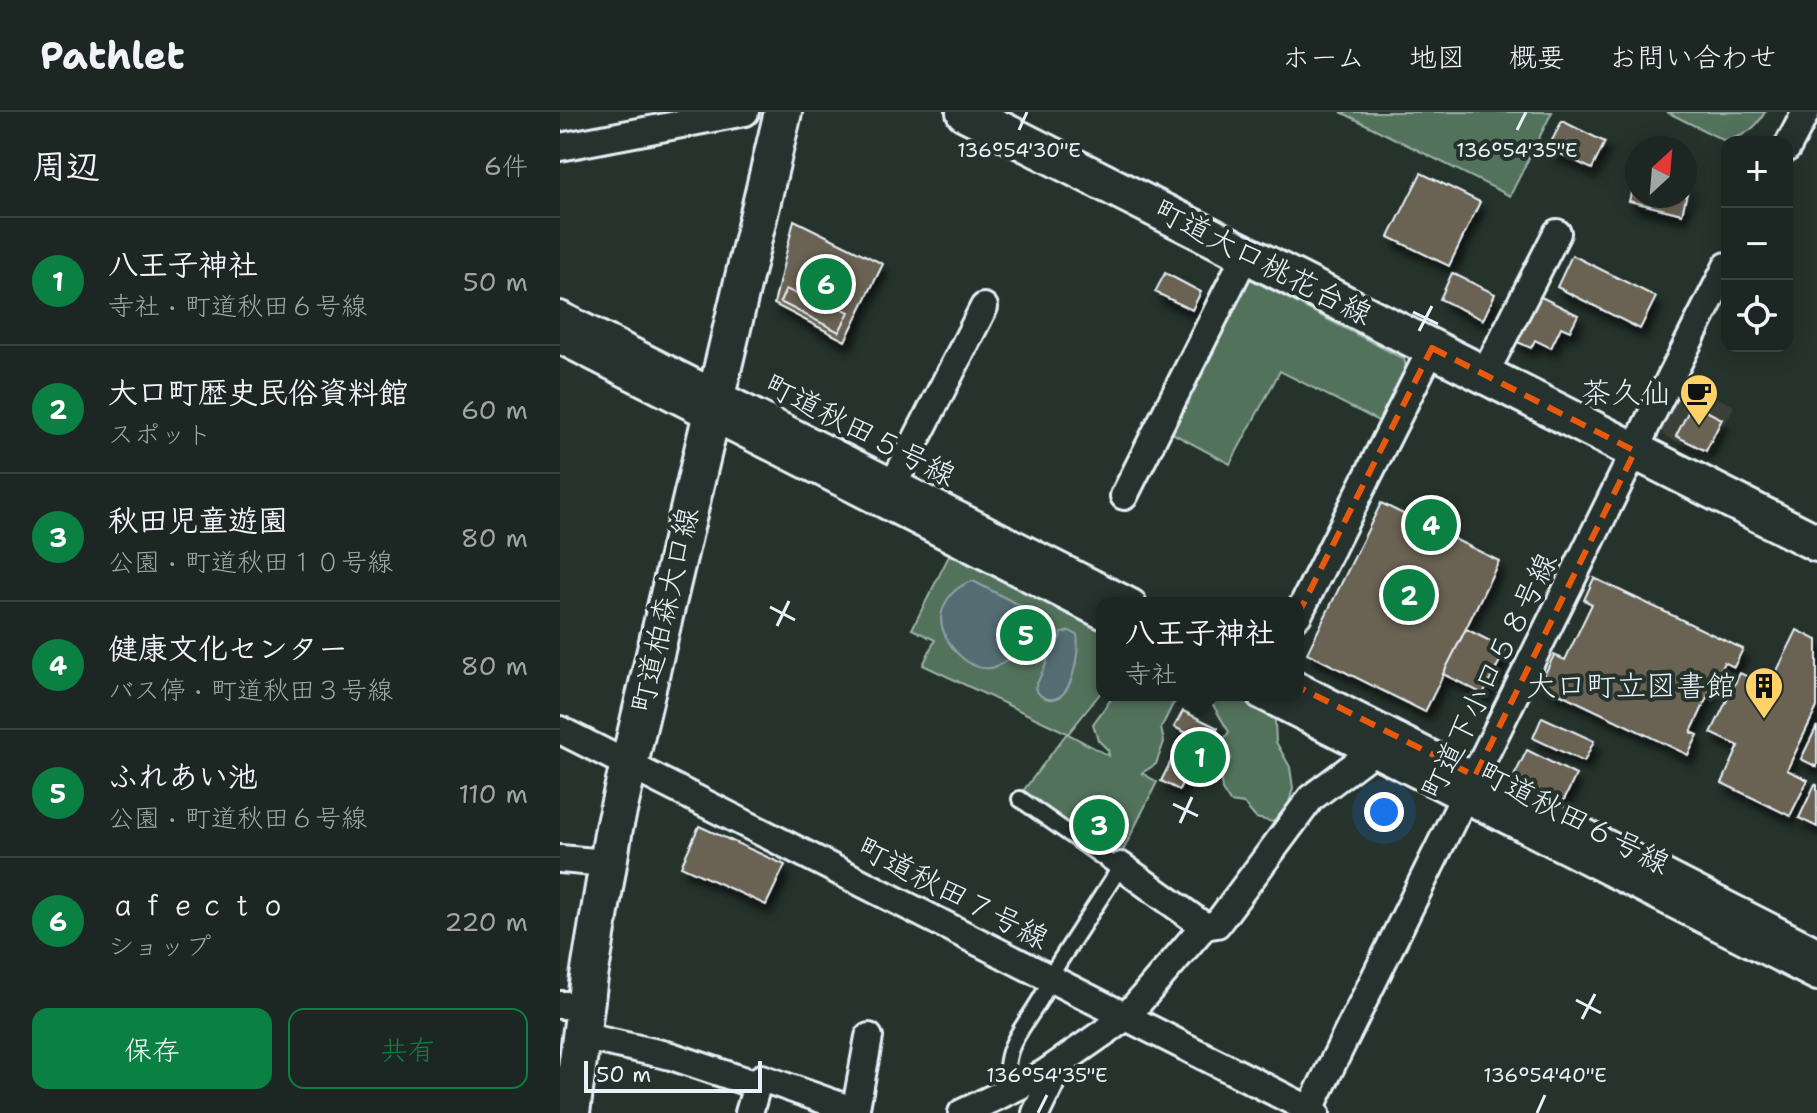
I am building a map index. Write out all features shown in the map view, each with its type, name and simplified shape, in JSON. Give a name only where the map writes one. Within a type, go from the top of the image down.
[{"type":"street","points":[[560,147],[745,112]]},
{"type":"street","name":"町道大口桃花台線","points":[[965,112],[1817,543]]},
{"type":"street","name":"町道柏森大口線","points":[[571,1113],[576,1015],[628,764],[714,406],[773,113]]},
{"type":"street","points":[[1484,375],[1557,233]]},
{"type":"street","points":[[1124,496],[1246,254]]},
{"type":"street","name":"町道下小口５８号線","points":[[1311,1112],[1721,278]]},
{"type":"street","points":[[894,483],[984,307]]},
{"type":"street","name":"町道秋田５号線","points":[[560,315],[714,406],[894,483],[1120,597]]},
{"type":"street","points":[[560,340],[714,406],[1096,612]]},
{"type":"street","points":[[1304,603],[1432,348]]},
{"type":"street","points":[[1304,690],[1470,787],[1817,951]]},
{"type":"street","name":"町道秋田６号線","points":[[1272,701],[1372,752],[1470,787],[1817,977]]},
{"type":"street","name":"町道秋田７号線","points":[[560,730],[1311,1112]]},
{"type":"street","points":[[962,1113],[1044,1074],[1126,1017],[1204,926],[1217,924],[1311,798],[1372,752]]},
{"type":"street","points":[[560,859],[607,863]]},
{"type":"street","points":[[1120,868],[1204,926]]},
{"type":"street","points":[[576,1015],[671,1056],[757,1085]]},
{"type":"street","points":[[749,1113],[762,1078],[855,1112],[869,1037]]},
{"type":"street","points":[[1036,1113],[1050,1084],[1044,1074]]},
{"type":"lane","points":[[1008,1092],[1006,1064],[1011,1047],[1054,970],[1120,868],[1020,799]]},
{"type":"highlighted area","points":[[1432,348],[1635,451],[1475,776],[1269,672]]},
{"type":"shaded area","points":[[1683,381],[1734,406],[1708,458],[1663,435],[1660,427]]},
{"type":"green space","points":[[1341,112],[1552,112],[1510,196]]},
{"type":"green space","points":[[1667,112],[1765,112],[1748,132],[1739,136],[1721,136],[1721,139]]},
{"type":"green space","points":[[1250,279],[1404,359],[1408,375],[1384,424],[1280,371],[1230,464],[1172,433]]},
{"type":"green space","points":[[954,546],[1096,618],[1096,699],[1068,734],[1109,756],[1108,750],[1098,740],[1093,724],[1110,701],[1176,701],[1161,728],[1164,742],[1156,764],[1142,773],[1157,782],[1117,863],[1020,795],[1067,733],[923,665],[935,640],[912,629]]},
{"type":"green space","points":[[1211,701],[1268,701],[1275,721],[1276,742],[1290,767],[1293,788],[1288,806],[1273,822],[1256,818],[1244,804],[1230,802],[1222,790],[1220,772],[1231,758],[1222,741],[1229,732]]},
{"type":"water","points":[[973,581],[1023,607],[1033,634],[1028,648],[991,668],[978,667],[960,656],[947,639],[942,624],[942,613],[948,599],[959,588]]},
{"type":"water","points":[[1070,631],[1077,635],[1078,642],[1073,674],[1064,693],[1057,698],[1046,698],[1035,688],[1048,654],[1055,648],[1062,633]]},
{"type":"building","points":[[1562,121],[1605,142],[1592,169],[1548,148]]},
{"type":"building","points":[[1421,173],[1480,202],[1449,266],[1389,237]]},
{"type":"building","points":[[1658,208],[1683,208],[1682,214]]},
{"type":"building","points":[[794,220],[883,264],[845,341],[774,304]]},
{"type":"building","points":[[1572,255],[1656,297],[1640,329],[1557,287]]},
{"type":"building","points":[[1165,273],[1201,292],[1192,310],[1155,292]]},
{"type":"building","points":[[1452,273],[1495,294],[1483,320],[1440,299]]},
{"type":"building","points":[[800,287],[849,312],[839,332],[780,302],[786,289],[796,294]]},
{"type":"building","points":[[1535,294],[1578,315],[1570,331],[1561,327],[1551,348],[1535,340],[1531,348],[1513,340]]},
{"type":"building","name":"茶久仙","points":[[1692,404],[1722,419],[1706,451],[1676,436]]},
{"type":"building","points":[[1381,503],[1499,561],[1425,712],[1307,653]]},
{"type":"building","points":[[1594,578],[1743,649],[1734,667],[1724,662],[1691,732],[1698,735],[1688,755],[1540,684],[1554,655],[1565,660],[1592,604],[1584,600]]},
{"type":"building","points":[[1466,629],[1506,649],[1483,694],[1443,674]]},
{"type":"building","name":"大口町立図書館","points":[[1797,630],[1817,640],[1817,707],[1787,770],[1808,780],[1790,816],[1722,783],[1739,746],[1711,733],[1740,673],[1769,687]]},
{"type":"building","points":[[1183,711],[1218,728],[1210,744],[1174,727]]},
{"type":"building","points":[[1542,717],[1594,741],[1584,762],[1533,738]]},
{"type":"building","points":[[1817,726],[1817,767],[1801,759]]},
{"type":"building","points":[[1527,750],[1576,775],[1563,802],[1513,778]]},
{"type":"building","points":[[1172,759],[1190,769],[1179,790],[1161,781]]},
{"type":"building","points":[[1817,785],[1817,827],[1799,818]]},
{"type":"building","points":[[699,826],[785,865],[766,905],[681,866]]},
{"type":"place","name":"ａｆｅｃｔｏ","points":[[826,284]]},
{"type":"place","name":"茶久仙","points":[[1699,427]]},
{"type":"place","name":"健康文化センター","points":[[1431,525]]},
{"type":"place","name":"大口町歴史民俗資料館","points":[[1409,595]]},
{"type":"place","name":"ふれあい池","points":[[1026,635]]},
{"type":"place","name":"大口町立図書館","points":[[1764,720]]},
{"type":"place","name":"八王子神社","points":[[1200,757]]},
{"type":"place","name":"秋田児童遊園","points":[[1099,825]]}]
